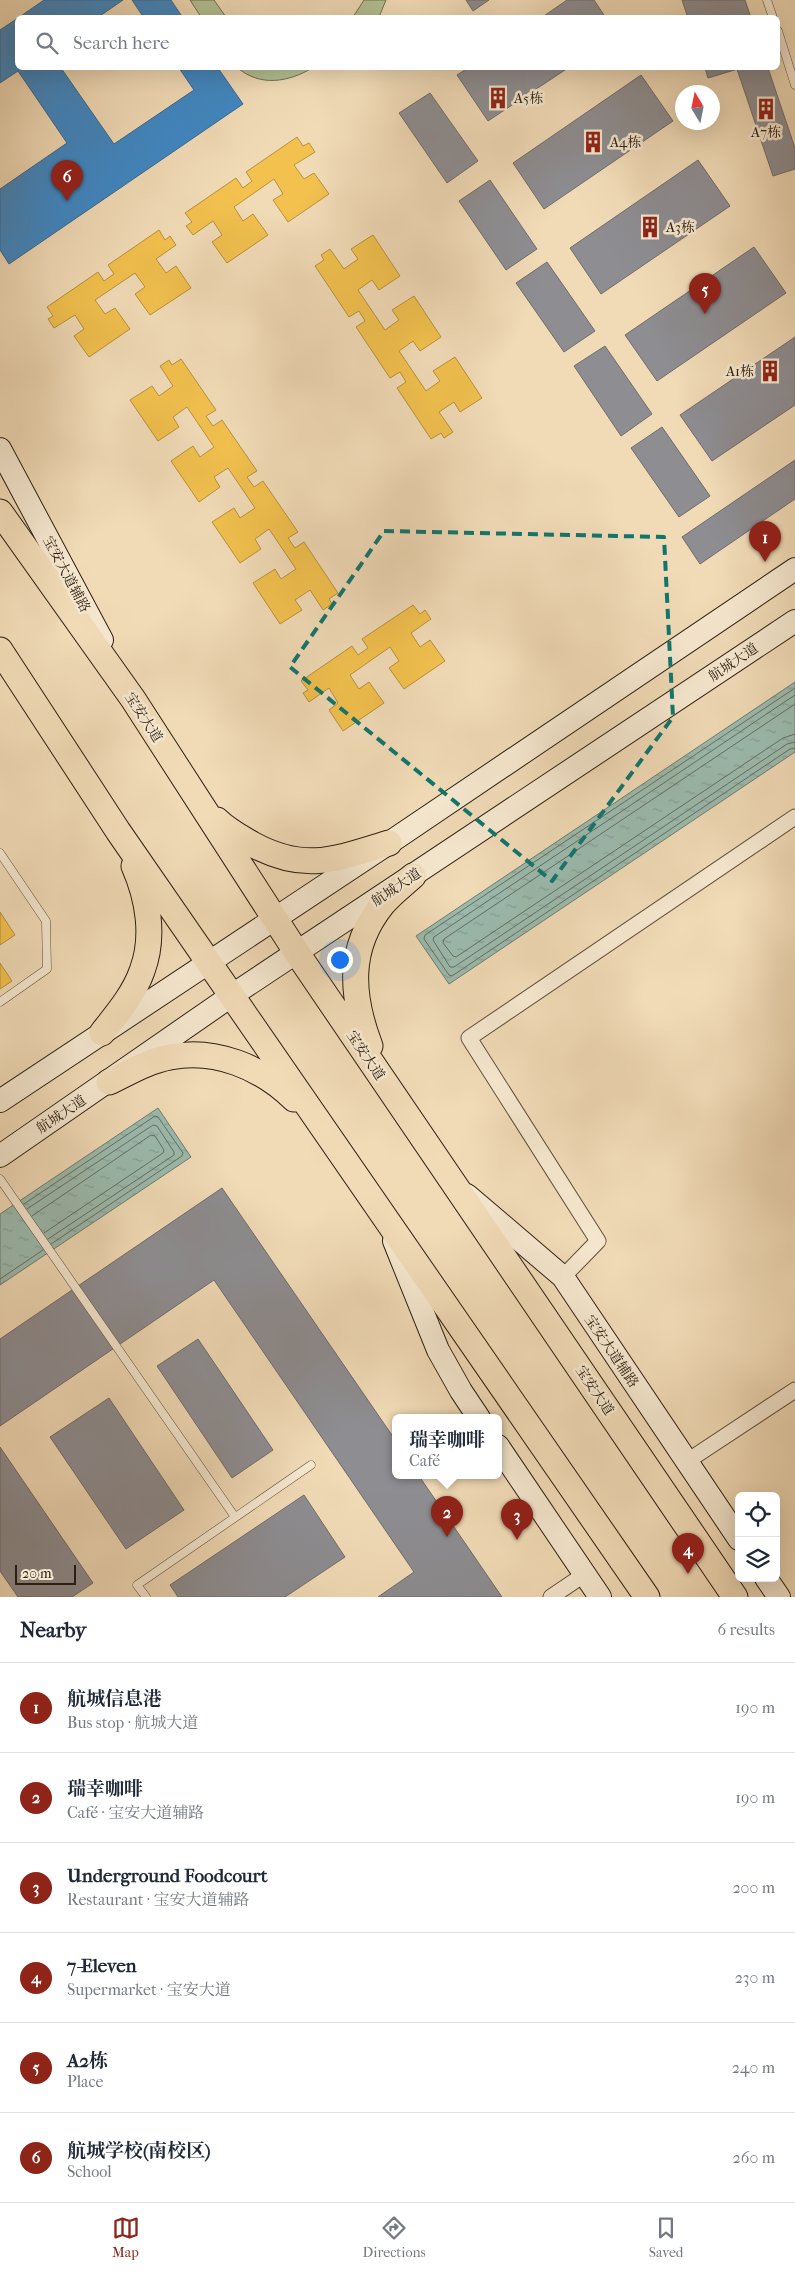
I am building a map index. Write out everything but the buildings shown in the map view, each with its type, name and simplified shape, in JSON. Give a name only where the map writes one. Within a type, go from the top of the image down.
[{"type":"main road","name":"宝安大道辅路","points":[[0,449],[133,699]]},
{"type":"main road","name":"宝安大道","points":[[0,512],[133,699],[297,953],[458,1187],[735,1597]]},
{"type":"main road","points":[[0,1101],[389,843],[795,569]]},
{"type":"main road","name":"航城大道","points":[[0,1156],[232,996],[795,621]]},
{"type":"main road","points":[[0,650],[118,832],[210,962],[386,1222],[647,1597]]},
{"type":"main road","points":[[0,667],[47,722]]},
{"type":"main road","points":[[195,796],[222,825],[264,850],[286,859],[322,861],[389,843]]},
{"type":"main road","points":[[102,1033],[129,997],[142,972],[149,945],[149,920],[142,890],[138,876],[118,832]]},
{"type":"main road","points":[[382,1079],[357,1006],[354,984],[357,960],[362,940],[370,922],[383,904],[413,876]]},
{"type":"main road","points":[[109,1082],[148,1064],[169,1057],[192,1055],[219,1056],[252,1069],[284,1089],[318,1122]]},
{"type":"main road","name":"宝安大道辅路","points":[[458,1187],[563,1277],[738,1537]]},
{"type":"main road","points":[[386,1222],[438,1350],[476,1414]]},
{"type":"main road","points":[[502,1452],[600,1597]]},
{"type":"main road","points":[[769,1582],[779,1597]]},
{"type":"street","points":[[563,1277],[598,1241],[469,1038],[795,816]]},
{"type":"street","points":[[686,1462],[795,1390]]},
{"type":"street","points":[[551,1597],[585,1574]]},
{"type":"lane","points":[[767,0],[772,15]]},
{"type":"lane","points":[[780,37],[795,85]]},
{"type":"lane","points":[[0,853],[46,921],[48,969],[0,1002]]},
{"type":"lane","points":[[0,1179],[235,1517]]},
{"type":"lane","points":[[146,1597],[137,1584],[311,1465]]},
{"type":"highlighted area","points":[[384,531],[664,537],[673,717],[552,881],[290,667]]},
{"type":"green space","points":[[190,0],[214,0],[225,15],[200,15]]},
{"type":"green space","points":[[364,0],[386,0],[380,15],[354,15]]},
{"type":"green space","points":[[241,70],[308,70],[294,77],[275,80],[265,80]]},
{"type":"water","points":[[795,682],[795,752],[449,984],[416,936]]},
{"type":"water","points":[[158,1108],[191,1157],[0,1285],[0,1214]]},
{"type":"place","name":"A5栋","points":[[498,98]]},
{"type":"place","name":"A7栋","points":[[766,109]]},
{"type":"place","name":"A4栋","points":[[593,142]]},
{"type":"place","name":"航城学校(南校区)","points":[[67,201]]},
{"type":"place","name":"A3栋","points":[[650,227]]},
{"type":"place","name":"A2栋","points":[[705,314]]},
{"type":"place","name":"A1栋","points":[[770,371]]},
{"type":"place","name":"航城信息港","points":[[765,562]]},
{"type":"place","name":"瑞幸咖啡","points":[[447,1537]]},
{"type":"place","name":"Underground Foodcourt","points":[[517,1540]]},
{"type":"place","name":"7-Eleven","points":[[688,1574]]}]
